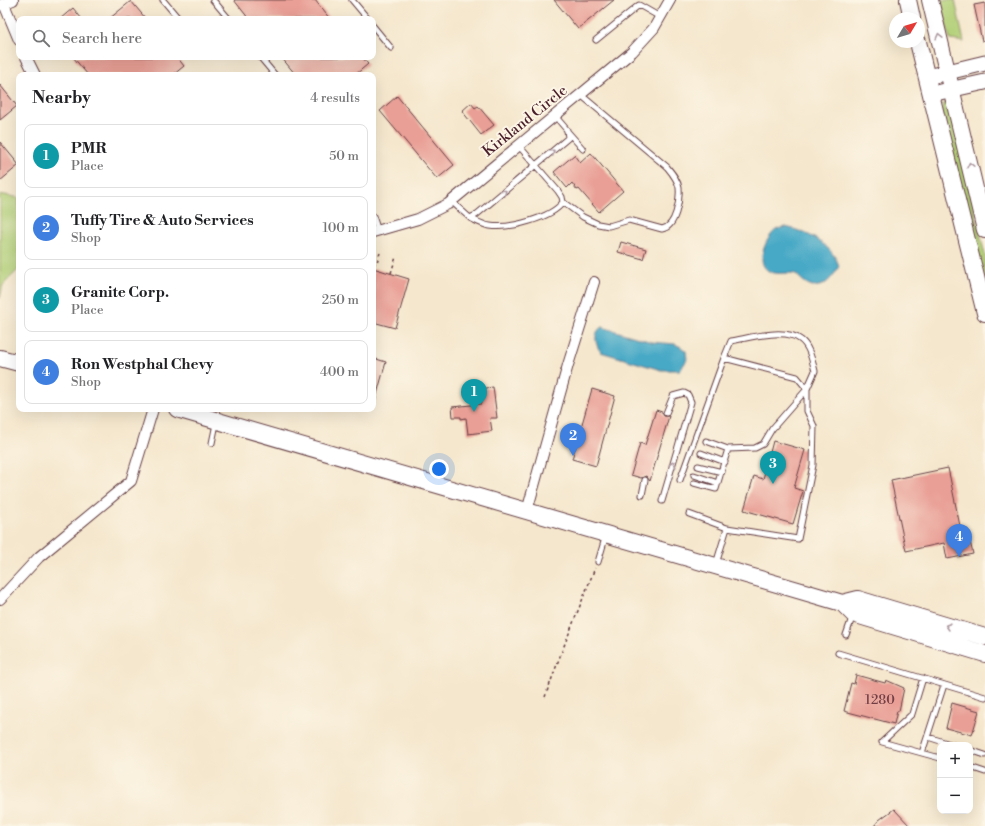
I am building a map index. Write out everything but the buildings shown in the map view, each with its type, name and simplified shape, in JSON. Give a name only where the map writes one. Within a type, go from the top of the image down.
[{"type":"main road","points":[[908,0],[911,12]]},
{"type":"main road","points":[[930,0],[953,88],[985,230]]},
{"type":"main road","points":[[920,48],[985,313]]},
{"type":"main road","points":[[0,358],[16,362]]},
{"type":"main road","points":[[187,412],[842,603],[853,614],[985,654]]},
{"type":"main road","points":[[842,603],[858,599],[985,637]]},
{"type":"street","name":"Kirkland Circle","points":[[376,232],[418,219],[451,201],[632,52],[654,28],[670,0]]},
{"type":"street","points":[[5,2],[16,32]]},
{"type":"street","points":[[28,60],[34,72]]},
{"type":"street","points":[[927,77],[985,63]]},
{"type":"street","points":[[931,94],[985,82]]},
{"type":"street","points":[[526,511],[568,365],[594,282]]},
{"type":"street","points":[[0,599],[40,557],[131,481],[152,412]]},
{"type":"lane","points":[[163,0],[177,16]]},
{"type":"lane","points":[[213,0],[226,16]]},
{"type":"lane","points":[[352,0],[365,16]]},
{"type":"lane","points":[[596,40],[639,4],[660,17]]},
{"type":"lane","points":[[376,30],[391,48]]},
{"type":"lane","points":[[262,60],[272,72]]},
{"type":"lane","points":[[519,146],[534,167],[558,191],[563,202],[583,217],[598,224],[609,226],[628,220],[662,229],[667,228],[670,225],[678,202],[679,188],[676,178],[667,167],[581,95]]},
{"type":"lane","points":[[554,116],[583,149]]},
{"type":"lane","points":[[470,218],[476,215],[563,144],[568,138],[566,130]]},
{"type":"lane","points":[[451,201],[470,218],[489,226],[514,225],[542,216],[560,206],[563,202]]},
{"type":"lane","points":[[680,480],[731,341],[785,332],[801,340],[810,354],[815,371],[807,389],[772,429],[764,444],[756,448],[728,449],[706,442]]},
{"type":"lane","points":[[690,514],[727,528],[798,539],[812,465],[814,426],[808,411],[807,389],[797,377],[724,358]]},
{"type":"lane","points":[[662,501],[691,402],[688,395],[684,393],[673,396],[666,413]]},
{"type":"lane","points":[[212,443],[217,421]]},
{"type":"lane","points":[[694,483],[716,490],[728,449]]},
{"type":"lane","points":[[701,453],[725,462]]},
{"type":"lane","points":[[698,466],[722,472]]},
{"type":"lane","points":[[694,475],[718,483]]},
{"type":"lane","points":[[642,495],[645,480]]},
{"type":"lane","points":[[715,566],[727,528]]},
{"type":"lane","points":[[598,562],[606,534]]},
{"type":"lane","points":[[846,635],[853,614]]},
{"type":"lane","points":[[838,653],[985,697]]},
{"type":"lane","points":[[923,678],[912,714],[882,742],[937,757]]},
{"type":"lane","points":[[922,753],[944,685]]},
{"type":"lane","points":[[928,737],[944,742]]},
{"type":"lane","points":[[973,751],[985,755]]},
{"type":"lane","points":[[973,769],[985,772]]},
{"type":"path","points":[[376,263],[380,253]]},
{"type":"path","points":[[391,274],[396,258]]},
{"type":"path","points":[[545,697],[598,562]]},
{"type":"green space","points":[[940,0],[955,0],[964,42],[950,40]]},
{"type":"green space","points":[[944,103],[948,103],[951,109],[985,255],[985,286],[942,110]]},
{"type":"green space","points":[[0,194],[16,197],[16,272],[3,285],[0,298]]},
{"type":"water","points":[[785,227],[809,235],[824,245],[836,258],[839,266],[835,273],[825,283],[820,286],[809,285],[796,274],[773,273],[766,269],[763,265],[762,254],[769,237],[779,228]]},
{"type":"water","points":[[602,327],[652,342],[675,344],[686,351],[687,360],[680,370],[661,370],[601,352],[597,346],[596,335]]},
{"type":"place","name":"PMR","points":[[474,412]]},
{"type":"place","name":"Tuffy Tire & Auto Services","points":[[573,456]]},
{"type":"place","name":"Granite Corp.","points":[[773,484]]},
{"type":"place","name":"Ron Westphal Chevy","points":[[959,557]]}]
